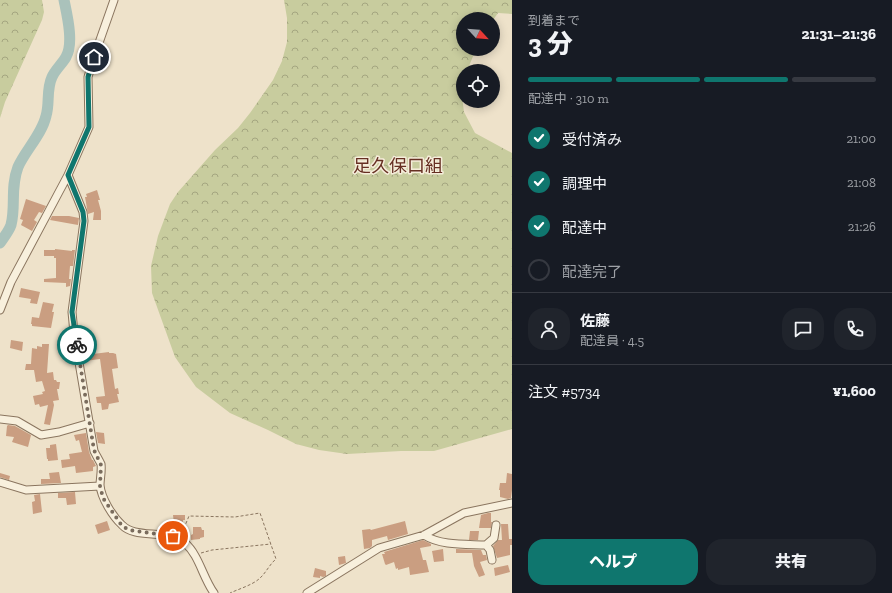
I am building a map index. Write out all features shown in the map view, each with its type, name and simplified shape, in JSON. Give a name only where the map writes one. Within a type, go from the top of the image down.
[{"type":"street","points":[[0,310],[11,282],[68,175],[89,127],[88,77],[114,0]]},
{"type":"street","points":[[68,175],[83,212],[84,221],[72,312],[74,333],[94,450],[101,465],[100,486],[103,498],[122,526],[129,530],[173,536],[186,544],[194,554],[209,586],[214,593]]},
{"type":"street","points":[[0,419],[17,421],[42,435],[59,432],[90,423]]},
{"type":"street","points":[[0,482],[26,490],[100,486]]},
{"type":"street","points":[[307,593],[379,548],[424,534],[464,513],[512,503]]},
{"type":"street","points":[[424,534],[428,538],[449,543],[486,545],[494,538],[496,525]]},
{"type":"street","points":[[486,545],[490,550],[492,560]]},
{"type":"path","points":[[179,539],[189,516],[235,517],[260,513],[276,559],[258,580],[230,593]]},
{"type":"path","points":[[194,554],[212,550],[271,544]]},
{"type":"green space","points":[[0,0],[42,0],[44,12],[42,20],[5,102],[0,118]]},
{"type":"green space","points":[[284,0],[512,0],[512,14],[500,12],[456,12],[456,56],[473,56],[470,64],[456,64],[456,108],[463,108],[464,112],[475,133],[512,153],[512,429],[434,451],[347,454],[319,450],[296,444],[230,413],[196,387],[175,357],[152,293],[151,266],[158,236],[170,204],[178,192],[215,150],[238,128],[273,80],[282,61],[287,42],[287,18]]},
{"type":"building","points":[[97,190],[100,200],[98,200],[101,211],[101,220],[93,220],[94,212],[88,214],[85,197],[87,197],[86,194]]},
{"type":"building","points":[[26,199],[46,206],[42,213],[39,212],[34,220],[37,222],[32,231],[21,225],[23,220],[20,219]]},
{"type":"building","points":[[52,216],[69,216],[79,218],[78,225],[50,220]]},
{"type":"building","points":[[44,250],[75,250],[73,266],[70,266],[70,286],[66,287],[66,283],[44,282],[44,279],[56,278],[56,258],[54,258],[54,256],[44,256]]},
{"type":"building","points":[[21,288],[40,292],[37,304],[30,303],[31,299],[19,297]]},
{"type":"building","points":[[43,302],[54,304],[51,328],[32,326],[31,324],[32,317],[39,318]]},
{"type":"building","points":[[11,340],[23,342],[22,351],[10,348]]},
{"type":"building","points":[[42,344],[49,344],[47,373],[53,372],[54,380],[60,382],[59,389],[57,389],[59,400],[53,401],[54,405],[50,425],[44,424],[48,405],[40,407],[39,404],[35,405],[33,396],[43,394],[42,392],[45,391],[42,381],[36,382],[34,370],[25,370],[26,364],[31,364],[32,348],[37,349],[37,346],[42,347]]},
{"type":"building","points":[[109,352],[116,354],[118,368],[112,369],[115,389],[118,388],[119,394],[117,394],[119,402],[109,404],[108,409],[102,410],[101,403],[97,403],[96,397],[105,396],[100,359],[85,361],[85,355]]},
{"type":"building","points":[[8,425],[15,426],[31,435],[28,447],[12,442],[14,437],[6,436]]},
{"type":"building","points":[[96,432],[104,433],[105,444],[98,443]]},
{"type":"building","points":[[86,433],[89,452],[96,466],[93,467],[93,471],[76,473],[75,466],[62,468],[61,460],[70,459],[69,454],[82,452],[79,440],[76,441],[74,435]]},
{"type":"building","points":[[56,444],[58,460],[48,461],[46,448],[50,448],[50,445]]},
{"type":"building","points":[[59,472],[61,483],[41,484],[41,479],[50,479],[49,473]]},
{"type":"building","points":[[0,473],[10,476],[9,480],[0,477]]},
{"type":"building","points":[[507,473],[512,474],[511,498],[508,499],[500,497],[499,490],[500,483],[506,483]]},
{"type":"building","points":[[75,492],[76,504],[67,505],[66,498],[58,498],[58,493]]},
{"type":"building","points":[[40,494],[42,512],[33,514],[32,502],[35,501],[34,495]]},
{"type":"building","points":[[491,513],[491,528],[479,528],[481,515]]},
{"type":"building","points":[[173,515],[185,515],[185,520],[181,523],[179,532],[169,531],[170,524],[174,524]]},
{"type":"building","points":[[107,521],[110,530],[98,534],[95,525]]},
{"type":"building","points":[[405,521],[408,534],[388,540],[387,536],[372,540],[372,546],[364,549],[362,530],[371,530]]},
{"type":"building","points":[[501,524],[508,524],[509,539],[512,539],[512,545],[510,545],[510,555],[497,558],[493,546],[498,540],[502,540]]},
{"type":"building","points":[[193,527],[201,527],[202,530],[204,530],[204,537],[191,540]]},
{"type":"building","points":[[470,531],[479,531],[478,540],[469,540]]},
{"type":"building","points":[[423,540],[431,544],[431,546],[420,548],[423,560],[426,560],[429,572],[410,575],[409,567],[398,570],[398,568],[396,569],[394,562],[385,564],[382,554],[385,554],[384,552]]},
{"type":"building","points":[[443,549],[444,561],[434,562],[432,551]]},
{"type":"building","points":[[456,549],[481,550],[483,555],[486,555],[487,560],[480,562],[485,575],[479,577],[474,566],[472,553],[456,553]]},
{"type":"building","points":[[345,556],[346,563],[339,565],[338,557]]},
{"type":"building","points":[[508,565],[510,572],[495,576],[494,568]]},
{"type":"building","points":[[315,568],[326,571],[326,576],[320,576],[320,578],[313,577]]},
{"type":"waterway","points":[[0,243],[11,225],[14,182],[18,167],[44,123],[47,111],[50,82],[53,74],[66,57],[68,51],[70,37],[64,0]]},
{"type":"way so far","points":[[77,345],[94,450],[101,465],[100,486],[103,498],[122,526],[129,530],[173,536]]},
{"type":"district","name":"足久保口組","points":[[398,166]]},
{"type":"route","points":[[77,345],[72,312],[84,221],[83,212],[68,175],[89,127],[88,77],[94,57]]}]
